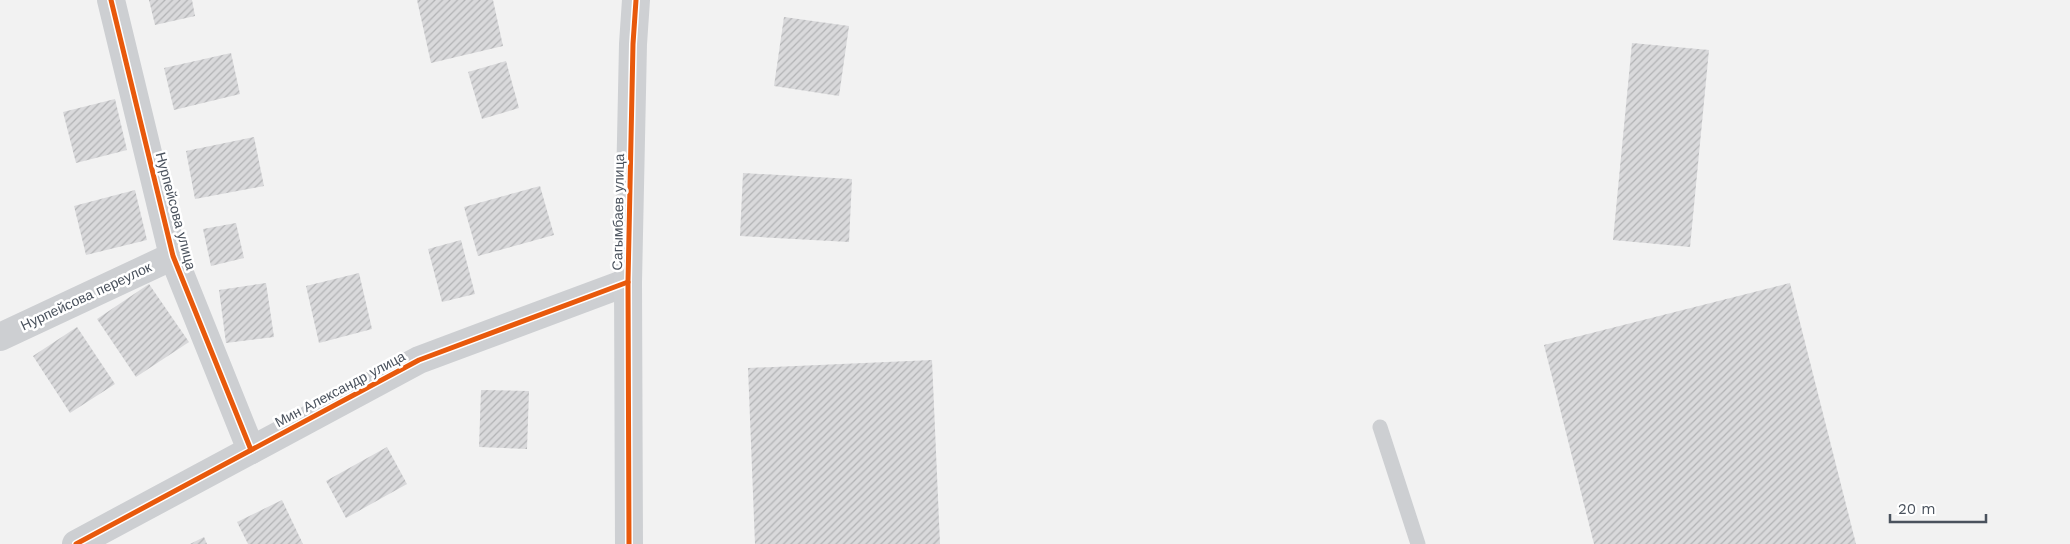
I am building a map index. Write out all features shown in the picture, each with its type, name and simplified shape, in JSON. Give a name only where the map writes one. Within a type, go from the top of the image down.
[{"type":"street","name":"Нурпейсова улица","points":[[110,0],[173,256],[250,450]]},
{"type":"street","name":"Сагымбаев улица","points":[[629,544],[628,282],[633,44],[636,0]]},
{"type":"street","name":"Нурпейсова переулок","points":[[0,337],[173,256]]},
{"type":"street","name":"Мин Александр улица","points":[[76,544],[419,360],[628,282]]},
{"type":"lane","points":[[1380,427],[1418,544]]},
{"type":"building","points":[[149,0],[192,0],[195,16],[155,25]]},
{"type":"building","points":[[417,0],[493,0],[503,46],[431,63]]},
{"type":"building","points":[[784,17],[849,26],[839,96],[774,86]]},
{"type":"building","points":[[1632,43],[1709,50],[1690,247],[1613,240]]},
{"type":"building","points":[[231,53],[240,94],[174,110],[164,68]]},
{"type":"building","points":[[506,61],[519,108],[482,119],[468,72]]},
{"type":"building","points":[[115,99],[127,150],[76,163],[63,112]]},
{"type":"building","points":[[254,137],[264,186],[195,199],[186,151]]},
{"type":"building","points":[[743,173],[852,179],[849,242],[740,236]]},
{"type":"building","points":[[540,186],[554,235],[478,256],[464,207]]},
{"type":"building","points":[[135,190],[147,240],[86,255],[74,206]]},
{"type":"building","points":[[236,223],[244,258],[211,266],[203,229]]},
{"type":"building","points":[[461,240],[475,294],[442,302],[428,249]]},
{"type":"building","points":[[359,273],[372,329],[319,343],[306,286]]},
{"type":"building","points":[[266,283],[274,337],[226,343],[219,290]]},
{"type":"building","points":[[1790,283],[1856,544],[1594,544],[1544,345]]},
{"type":"building","points":[[149,284],[189,342],[136,377],[97,319]]},
{"type":"building","points":[[77,327],[115,384],[70,413],[33,356]]},
{"type":"building","points":[[932,360],[940,544],[755,544],[748,368]]},
{"type":"building","points":[[481,390],[529,391],[527,449],[479,447]]},
{"type":"building","points":[[387,447],[407,484],[346,518],[326,481]]},
{"type":"building","points":[[282,500],[303,544],[248,544],[237,522]]},
{"type":"building","points":[[204,537],[207,544],[190,544]]},
{"type":"cycle path","points":[[111,0],[173,256],[251,450]]},
{"type":"cycle path","points":[[629,544],[628,282],[633,44],[636,0]]},
{"type":"cycle path","points":[[76,544],[419,360],[628,282]]}]
